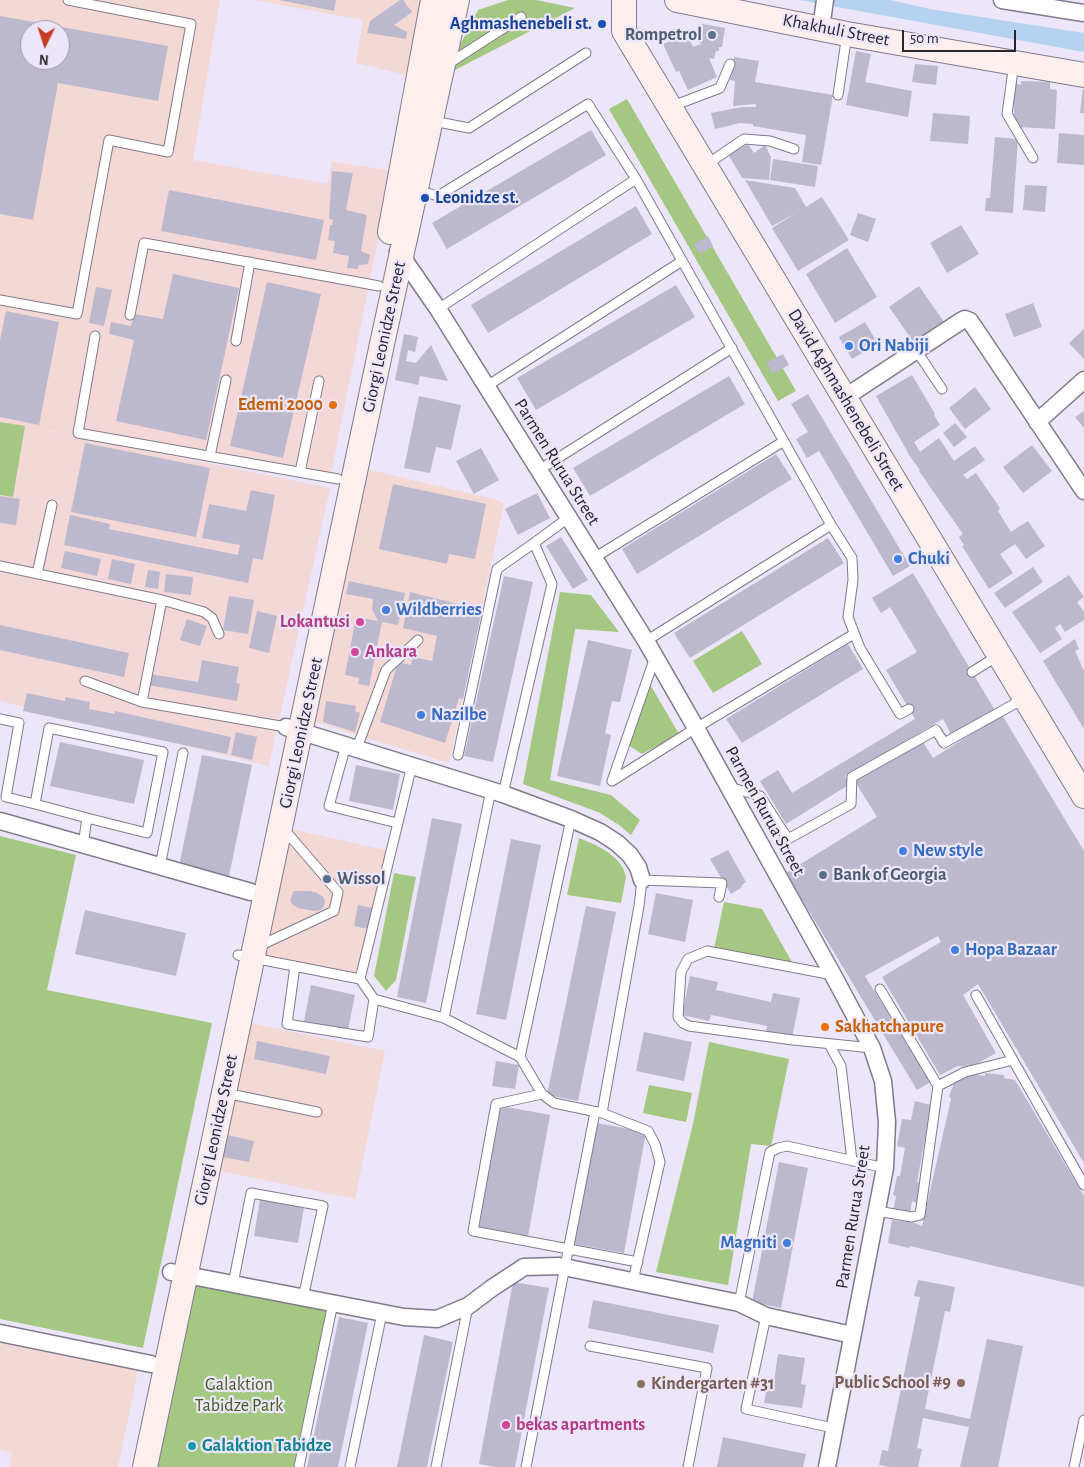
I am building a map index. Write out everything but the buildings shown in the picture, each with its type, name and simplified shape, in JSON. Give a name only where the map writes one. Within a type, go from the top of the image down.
[{"type":"main road","name":"Giorgi Leonidze Street","points":[[145,1467],[178,1274],[248,954],[281,826],[294,729],[338,479],[390,236],[433,0]]},
{"type":"main road","name":"Giorgi Leonidze Street","points":[[130,1467],[152,1364],[178,1274],[224,1092],[248,954],[251,892],[294,729],[457,0]]},
{"type":"main road","name":"David Aghmashenebeli Street","points":[[624,0],[624,31],[1084,796]]},
{"type":"main road","name":"Khakhuli Street","points":[[677,0],[823,12],[847,34],[1084,75]]},
{"type":"street","points":[[1002,0],[1084,13]]},
{"type":"street","name":"Parmen Rurua Street","points":[[390,236],[401,256],[438,309],[646,641],[833,975],[872,1048],[884,1081],[886,1122],[885,1168],[833,1428],[827,1467]]},
{"type":"street","points":[[844,398],[965,319],[970,321],[1084,491]]},
{"type":"street","points":[[1037,422],[1084,380]]},
{"type":"street","points":[[294,729],[497,792],[571,819],[600,832],[617,843],[630,855],[638,867],[642,880]]},
{"type":"street","points":[[0,821],[251,892]]},
{"type":"street","points":[[178,1274],[404,1317],[437,1318],[468,1306],[524,1267],[559,1266],[739,1303],[766,1316],[852,1335]]},
{"type":"street","points":[[0,1333],[152,1364]]},
{"type":"lane","points":[[0,300],[76,314],[109,140],[168,152],[191,24],[68,0]]},
{"type":"lane","points":[[442,68],[521,17]]},
{"type":"lane","points":[[838,95],[847,34]]},
{"type":"lane","points":[[430,120],[469,128],[586,53]]},
{"type":"lane","points":[[1014,62],[1007,114],[1033,158]]},
{"type":"lane","points":[[670,107],[720,88],[730,64]]},
{"type":"lane","points":[[415,190],[438,196],[588,104],[636,179],[831,525],[852,558],[853,580],[848,617],[854,634],[860,648],[900,714],[909,709]]},
{"type":"lane","points":[[705,166],[744,139],[770,141],[794,149]]},
{"type":"lane","points":[[438,309],[636,179]]},
{"type":"lane","points":[[130,315],[144,243],[379,286]]},
{"type":"lane","points":[[486,386],[682,261]]},
{"type":"lane","points":[[236,341],[250,262]]},
{"type":"lane","points":[[95,336],[78,432],[338,479]]},
{"type":"lane","points":[[539,470],[732,348]]},
{"type":"lane","points":[[916,350],[942,389]]},
{"type":"lane","points":[[210,456],[226,380]]},
{"type":"lane","points":[[300,472],[319,381]]},
{"type":"lane","points":[[594,558],[784,441]]},
{"type":"lane","points":[[37,574],[52,505]]},
{"type":"lane","points":[[458,755],[497,569],[568,518]]},
{"type":"lane","points":[[646,641],[831,525]]},
{"type":"lane","points":[[444,1018],[497,792],[552,584],[534,543]]},
{"type":"lane","points":[[0,566],[162,600],[204,612],[212,618],[219,634]]},
{"type":"lane","points":[[142,702],[162,600]]},
{"type":"lane","points":[[655,657],[612,780],[854,634]]},
{"type":"lane","points":[[397,823],[329,806],[352,747],[386,670],[418,640]]},
{"type":"lane","points":[[972,672],[999,655]]},
{"type":"lane","points":[[85,681],[142,702],[294,729]]},
{"type":"lane","points":[[729,787],[760,796],[788,839],[851,804],[852,777],[936,730],[944,743],[1025,698]]},
{"type":"lane","points":[[0,719],[19,723],[6,797],[146,834],[163,752],[49,728],[35,804]]},
{"type":"lane","points":[[160,866],[183,753]]},
{"type":"lane","points":[[360,979],[412,765]]},
{"type":"lane","points":[[83,845],[87,818]]},
{"type":"lane","points":[[520,1057],[571,819]]},
{"type":"lane","points":[[248,954],[334,911],[338,892],[281,826]]},
{"type":"lane","points":[[526,1467],[568,1249],[598,1112],[639,906],[642,880],[722,883],[719,897]]},
{"type":"lane","points":[[833,975],[707,951],[688,959],[681,972],[678,1017],[689,1026],[872,1048]]},
{"type":"lane","points":[[248,954],[360,979],[374,999],[444,1018],[520,1057],[542,1094],[554,1103],[598,1112],[648,1131],[655,1144],[660,1162],[633,1281]]},
{"type":"lane","points":[[295,966],[286,1024],[368,1037],[374,999]]},
{"type":"lane","points":[[876,1211],[912,1217],[920,1215],[938,1086],[880,989]]},
{"type":"lane","points":[[976,995],[1084,1185]]},
{"type":"lane","points":[[829,1044],[841,1066],[852,1161]]},
{"type":"lane","points":[[938,1086],[966,1072],[1013,1060]]},
{"type":"lane","points":[[224,1092],[317,1112]]},
{"type":"lane","points":[[542,1094],[496,1104],[473,1231],[638,1262]]},
{"type":"lane","points":[[739,1303],[770,1152],[787,1146],[885,1168]]},
{"type":"lane","points":[[233,1284],[251,1193],[323,1206],[304,1298]]},
{"type":"lane","points":[[299,1467],[333,1303]]},
{"type":"lane","points":[[436,1467],[468,1306]]},
{"type":"lane","points":[[350,1467],[382,1313]]},
{"type":"lane","points":[[766,1316],[746,1409],[833,1428]]},
{"type":"lane","points":[[590,1346],[706,1368],[688,1467]]},
{"type":"lane","points":[[1074,1467],[1084,1420]]},
{"type":"shaded area","points":[[0,0],[220,0],[193,160],[183,190],[139,183],[109,328],[78,323],[59,432],[0,422]]},
{"type":"shaded area","points":[[254,0],[424,0],[411,76],[356,63],[363,20]]},
{"type":"shaded area","points":[[193,160],[328,184],[332,161],[392,171],[331,474],[61,433],[330,488],[269,766],[0,701],[0,495],[13,497],[25,426],[59,433],[78,322],[109,328],[139,182],[183,190]]},
{"type":"shaded area","points":[[366,469],[504,503],[449,763],[308,720]]},
{"type":"shaded area","name":"Wissol","points":[[286,828],[386,850],[359,975],[258,953]]},
{"type":"shaded area","points":[[245,1022],[385,1051],[355,1199],[216,1170]]},
{"type":"shaded area","points":[[0,1343],[138,1371],[118,1467],[10,1467],[12,1453],[0,1450]]},
{"type":"green space","points":[[508,0],[536,0],[575,8],[453,71],[458,49],[478,10]]},
{"type":"green space","points":[[627,99],[796,391],[778,401],[609,109]]},
{"type":"green space","points":[[0,422],[25,426],[13,497],[0,495]]},
{"type":"green space","points":[[560,592],[591,595],[619,632],[575,629],[550,780],[611,795],[640,820],[631,835],[600,813],[523,784]]},
{"type":"green space","points":[[742,631],[762,664],[713,693],[693,661]]},
{"type":"green space","points":[[651,686],[679,734],[642,754],[628,745],[648,687]]},
{"type":"green space","points":[[0,836],[76,855],[47,990],[212,1023],[143,1348],[0,1319]]},
{"type":"green space","points":[[579,838],[609,853],[623,868],[626,877],[621,903],[567,895]]},
{"type":"green space","points":[[394,873],[416,877],[396,980],[386,991],[374,976]]},
{"type":"green space","points":[[724,902],[762,909],[793,964],[714,949]]},
{"type":"green space","points":[[709,1042],[789,1059],[771,1146],[751,1144],[728,1285],[656,1272],[693,1124]]},
{"type":"green space","points":[[649,1085],[692,1093],[686,1122],[643,1113]]},
{"type":"green space","name":"Galaktion Tabidze Park","points":[[191,1281],[328,1307],[296,1467],[152,1467]]},
{"type":"water","points":[[799,0],[890,0],[930,9],[1084,33],[1084,52]]},
{"type":"place","name":"Aghmashenebeli st.","points":[[602,24]]},
{"type":"place","name":"Rompetrol","points":[[712,35]]},
{"type":"place","name":"Leonidze st.","points":[[425,198]]},
{"type":"place","name":"Ori Nabiji","points":[[849,346]]},
{"type":"place","name":"Edemi 2000","points":[[333,405]]},
{"type":"place","name":"Chuki","points":[[898,559]]},
{"type":"place","name":"Wildberries","points":[[386,610]]},
{"type":"place","name":"Lokantusi","points":[[360,622]]},
{"type":"place","name":"Ankara","points":[[355,652]]},
{"type":"place","name":"Nazilbe","points":[[421,715]]},
{"type":"place","name":"New style","points":[[903,851]]},
{"type":"place","name":"Bank of Georgia","points":[[823,875]]},
{"type":"place","name":"Wissol","points":[[327,879]]},
{"type":"place","name":"Hopa Bazaar","points":[[955,950]]},
{"type":"place","name":"Sakhatchapure","points":[[825,1027]]},
{"type":"place","name":"Magniti","points":[[787,1243]]},
{"type":"place","name":"Public School #9","points":[[961,1383]]},
{"type":"place","name":"Kindergarten #31","points":[[641,1384]]},
{"type":"place","name":"bekas apartments","points":[[506,1425]]},
{"type":"place","name":"Galaktion Tabidze","points":[[192,1446]]}]
